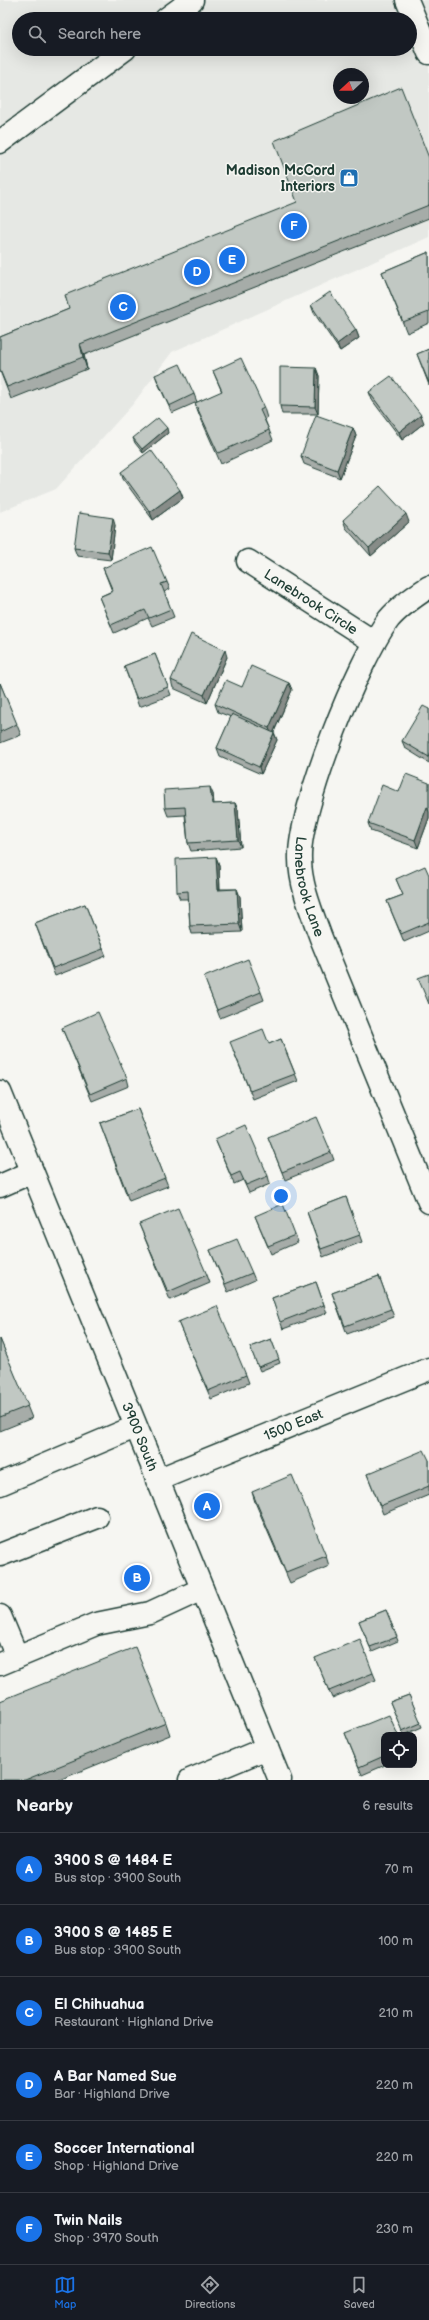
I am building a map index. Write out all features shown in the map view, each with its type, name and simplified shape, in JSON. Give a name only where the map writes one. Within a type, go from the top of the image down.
[{"type":"street","points":[[176,12],[192,0]]},
{"type":"street","points":[[407,0],[412,12]]},
{"type":"street","points":[[417,24],[429,53]]},
{"type":"street","points":[[0,142],[116,56]]},
{"type":"street","name":"Lanebrook Circle","points":[[248,561],[374,642]]},
{"type":"street","name":"Lanebrook Lane","points":[[429,587],[412,598],[390,618],[374,642],[353,686],[322,764],[306,814],[300,859],[308,899],[321,938],[429,1202]]},
{"type":"street","name":"3900 South","points":[[0,1092],[135,1427],[280,1780]]},
{"type":"street","points":[[0,1186],[32,1172]]},
{"type":"street","name":"1500 East","points":[[157,1480],[429,1369]]},
{"type":"street","points":[[0,1484],[135,1427]]},
{"type":"street","points":[[0,1555],[98,1516]]},
{"type":"street","points":[[0,1616],[8,1660],[96,1624],[150,1613],[202,1588]]},
{"type":"street","points":[[190,1780],[267,1748]]},
{"type":"shaded area","points":[[0,0],[429,0],[429,237],[172,352],[133,404],[56,489],[0,512]]},
{"type":"building","points":[[401,87],[429,158],[429,205],[80,344],[83,357],[7,387],[0,370],[0,337],[69,309],[65,295],[297,202],[274,141],[361,104],[369,104],[369,101]]},
{"type":"building","points":[[429,252],[429,312],[403,322],[382,272]]},
{"type":"building","points":[[330,292],[356,330],[337,344],[311,305]]},
{"type":"building","points":[[429,349],[429,383],[417,354]]},
{"type":"building","points":[[241,358],[264,408],[260,410],[269,430],[218,453],[195,403],[222,391],[213,371]]},
{"type":"building","points":[[180,364],[194,394],[169,406],[155,375]]},
{"type":"building","points":[[280,367],[316,368],[315,407],[280,406]]},
{"type":"building","points":[[391,376],[421,415],[399,432],[369,392]]},
{"type":"building","points":[[316,415],[353,428],[337,470],[301,456]]},
{"type":"building","points":[[158,418],[167,428],[142,449],[133,438]]},
{"type":"building","points":[[151,450],[180,490],[150,512],[121,472]]},
{"type":"building","points":[[380,486],[406,514],[369,548],[343,520]]},
{"type":"building","points":[[79,513],[113,518],[108,552],[74,548]]},
{"type":"building","points":[[152,547],[167,582],[161,584],[171,609],[149,618],[145,610],[111,625],[99,597],[113,591],[103,568]]},
{"type":"building","points":[[191,634],[225,650],[204,695],[171,680]]},
{"type":"building","points":[[155,654],[168,687],[137,699],[124,666]]},
{"type":"building","points":[[251,666],[289,683],[269,728],[215,704],[226,680],[242,687]]},
{"type":"building","points":[[0,683],[17,724],[0,732]]},
{"type":"building","points":[[423,706],[429,709],[429,757],[402,741]]},
{"type":"building","points":[[232,714],[274,733],[259,767],[217,748]]},
{"type":"building","points":[[406,774],[429,783],[429,808],[427,807],[415,840],[368,823],[382,785],[399,792]]},
{"type":"building","points":[[210,787],[212,804],[235,803],[238,840],[188,843],[185,807],[165,808],[164,790]]},
{"type":"building","points":[[216,857],[218,890],[237,889],[239,924],[190,926],[188,891],[177,892],[176,859]]},
{"type":"building","points":[[425,866],[429,875],[429,922],[401,934],[387,901],[403,895],[396,879]]},
{"type":"building","points":[[85,904],[103,949],[53,968],[35,923]]},
{"type":"building","points":[[248,959],[261,992],[217,1010],[204,977]]},
{"type":"building","points":[[429,974],[429,1004],[418,978]]},
{"type":"building","points":[[98,1012],[127,1078],[90,1094],[62,1028]]},
{"type":"building","points":[[263,1029],[269,1044],[281,1039],[295,1074],[250,1091],[230,1042]]},
{"type":"building","points":[[138,1109],[165,1178],[127,1193],[100,1123]]},
{"type":"building","points":[[316,1117],[331,1152],[282,1172],[268,1137]]},
{"type":"building","points":[[246,1125],[268,1176],[246,1185],[240,1172],[231,1176],[215,1139]]},
{"type":"building","points":[[346,1197],[360,1235],[321,1249],[307,1212]]},
{"type":"building","points":[[283,1204],[295,1235],[268,1246],[255,1216]]},
{"type":"building","points":[[178,1208],[207,1275],[168,1292],[139,1224]]},
{"type":"building","points":[[237,1239],[252,1273],[225,1284],[210,1250]]},
{"type":"building","points":[[379,1276],[391,1309],[345,1326],[332,1293]]},
{"type":"building","points":[[316,1282],[324,1305],[280,1322],[272,1298]]},
{"type":"building","points":[[217,1306],[246,1375],[208,1391],[178,1322]]},
{"type":"building","points":[[0,1339],[28,1406],[0,1417]]},
{"type":"building","points":[[271,1339],[279,1359],[258,1367],[250,1347]]},
{"type":"building","points":[[424,1450],[429,1460],[429,1486],[380,1506],[367,1474]]},
{"type":"building","points":[[292,1475],[326,1556],[286,1572],[252,1492]]},
{"type":"building","points":[[386,1610],[397,1637],[370,1647],[359,1621]]},
{"type":"building","points":[[360,1639],[373,1673],[329,1691],[315,1658]]},
{"type":"building","points":[[135,1647],[166,1723],[25,1780],[0,1780],[0,1701]]},
{"type":"building","points":[[409,1695],[421,1723],[402,1731],[390,1702]]},
{"type":"building","points":[[389,1715],[397,1732],[381,1732],[381,1757],[359,1767],[345,1733]]},
{"type":"place","name":"Madison McCord Interiors","points":[[349,178]]},
{"type":"place","name":"Twin Nails","points":[[294,226]]},
{"type":"place","name":"Soccer International","points":[[232,260]]},
{"type":"place","name":"A Bar Named Sue","points":[[197,272]]},
{"type":"place","name":"El Chihuahua","points":[[123,307]]},
{"type":"place","name":"3900 S @ 1484 E","points":[[207,1506]]},
{"type":"place","name":"3900 S @ 1485 E","points":[[137,1578]]}]
